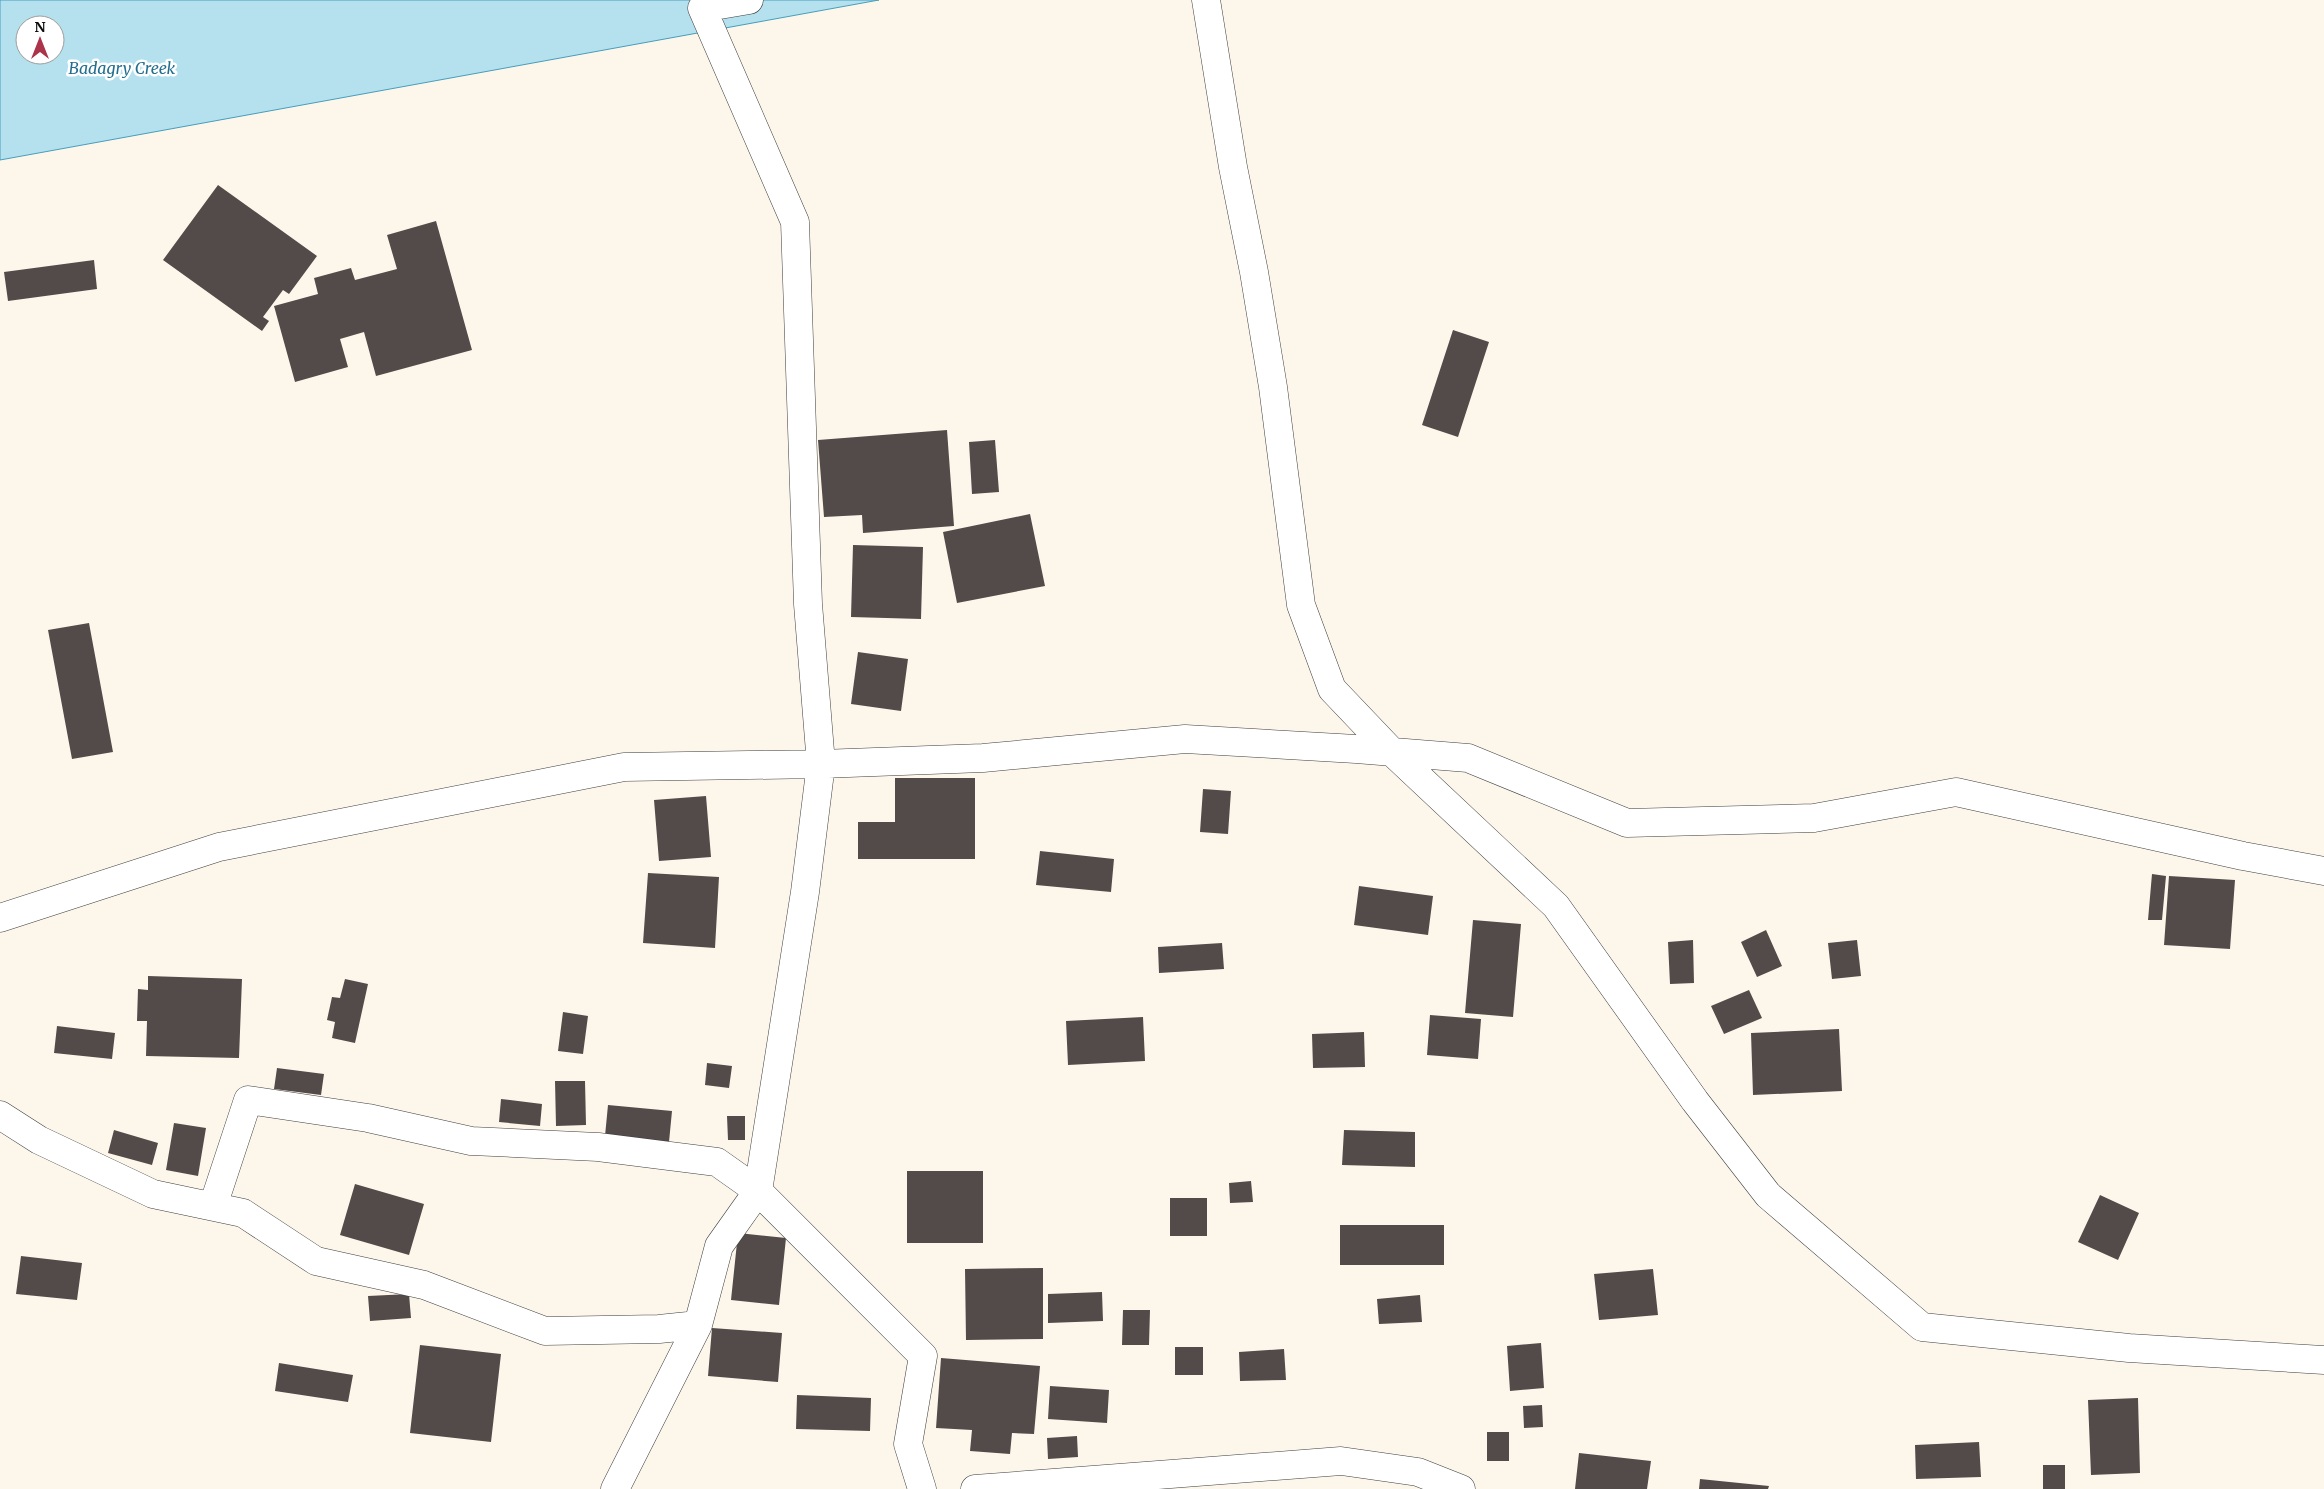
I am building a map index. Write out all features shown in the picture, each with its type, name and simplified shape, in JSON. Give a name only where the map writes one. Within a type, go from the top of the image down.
[{"type":"street","points":[[616,1489],[698,1325],[719,1246],[758,1191],[805,892],[822,764],[808,604],[795,222],[702,8],[749,0]]},
{"type":"street","points":[[1206,0],[1233,167],[1254,272],[1273,387],[1301,605],[1332,689],[1392,752],[1556,906],[1695,1101],[1768,1195],[1922,1327],[2130,1348],[2324,1360]]},
{"type":"street","points":[[0,918],[220,847],[624,767],[822,764],[984,758],[1185,739],[1468,758],[1627,823],[1814,818],[1956,792],[2244,856],[2324,871]]},
{"type":"street","points":[[213,1206],[248,1100],[368,1118],[471,1141],[598,1147],[717,1162],[758,1191],[923,1356],[908,1444],[922,1489]]},
{"type":"street","points":[[0,1115],[39,1140],[153,1194],[243,1213],[316,1261],[424,1286],[545,1331],[659,1329],[698,1325]]},
{"type":"street","points":[[974,1489],[1340,1461],[1418,1472],[1461,1489]]},
{"type":"water","name":"Badagry Creek","points":[[0,0],[879,0],[0,160]]},
{"type":"building","points":[[218,185],[317,256],[289,294],[283,290],[263,317],[269,321],[262,331],[163,260]]},
{"type":"building","points":[[436,221],[472,350],[376,376],[364,332],[340,339],[348,367],[295,382],[274,306],[318,294],[314,278],[351,268],[355,280],[397,269],[387,235]]},
{"type":"building","points":[[94,260],[97,289],[8,301],[4,272]]},
{"type":"building","points":[[1453,330],[1489,342],[1458,437],[1422,425]]},
{"type":"building","points":[[947,430],[954,526],[863,533],[862,515],[824,517],[818,440]]},
{"type":"building","points":[[995,440],[999,492],[972,494],[969,442]]},
{"type":"building","points":[[1030,514],[1045,586],[957,603],[943,532]]},
{"type":"building","points":[[853,545],[923,547],[921,619],[851,617]]},
{"type":"building","points":[[89,623],[113,752],[72,759],[48,630]]},
{"type":"building","points":[[858,652],[908,659],[901,711],[851,704]]},
{"type":"building","points":[[895,778],[975,778],[975,859],[858,859],[858,822],[895,822]]},
{"type":"building","points":[[1203,789],[1231,791],[1228,834],[1200,832]]},
{"type":"building","points":[[706,796],[711,857],[659,861],[654,800]]},
{"type":"building","points":[[1040,851],[1114,859],[1111,892],[1036,885]]},
{"type":"building","points":[[648,873],[719,877],[715,948],[643,943]]},
{"type":"building","points":[[2152,874],[2166,876],[2162,920],[2148,920]]},
{"type":"building","points":[[2169,876],[2235,880],[2230,949],[2164,945]]},
{"type":"building","points":[[1359,886],[1433,896],[1428,935],[1354,925]]},
{"type":"building","points":[[1473,920],[1521,924],[1513,1017],[1465,1013]]},
{"type":"building","points":[[1766,930],[1782,966],[1757,977],[1741,942]]},
{"type":"building","points":[[1693,940],[1694,983],[1670,984],[1668,942]]},
{"type":"building","points":[[1857,940],[1861,976],[1832,979],[1828,943]]},
{"type":"building","points":[[1222,943],[1224,969],[1159,973],[1158,947]]},
{"type":"building","points":[[148,976],[242,979],[239,1058],[146,1056],[147,1021],[137,1021],[138,989],[148,990]]},
{"type":"building","points":[[345,979],[368,984],[355,1043],[332,1038],[335,1022],[327,1020],[332,997],[340,998]]},
{"type":"building","points":[[1749,990],[1762,1018],[1724,1034],[1711,1006]]},
{"type":"building","points":[[563,1012],[588,1016],[583,1054],[558,1051]]},
{"type":"building","points":[[1430,1015],[1481,1019],[1478,1059],[1427,1055]]},
{"type":"building","points":[[1143,1017],[1145,1061],[1068,1065],[1066,1021]]},
{"type":"building","points":[[57,1026],[115,1033],[112,1059],[54,1053]]},
{"type":"building","points":[[1839,1029],[1842,1091],[1753,1095],[1751,1033]]},
{"type":"building","points":[[1364,1032],[1365,1067],[1313,1068],[1312,1034]]},
{"type":"building","points":[[707,1063],[732,1066],[729,1088],[705,1085]]},
{"type":"building","points":[[277,1068],[324,1074],[321,1095],[274,1089]]},
{"type":"building","points":[[555,1081],[585,1081],[586,1125],[556,1126]]},
{"type":"building","points":[[501,1099],[542,1104],[540,1126],[499,1122]]},
{"type":"building","points":[[608,1105],[672,1111],[669,1142],[605,1136]]},
{"type":"building","points":[[727,1116],[745,1116],[745,1140],[728,1140]]},
{"type":"building","points":[[174,1123],[206,1128],[198,1176],[166,1170]]},
{"type":"building","points":[[114,1130],[158,1143],[152,1165],[108,1153]]},
{"type":"building","points":[[1344,1130],[1415,1132],[1415,1167],[1342,1165]]},
{"type":"building","points":[[907,1171],[983,1171],[983,1243],[907,1243]]},
{"type":"building","points":[[1251,1181],[1253,1202],[1230,1203],[1229,1183]]},
{"type":"building","points":[[355,1184],[424,1204],[409,1255],[340,1235]]},
{"type":"building","points":[[2100,1195],[2139,1213],[2118,1260],[2078,1242]]},
{"type":"building","points":[[1170,1198],[1207,1198],[1207,1236],[1170,1236]]},
{"type":"building","points":[[1340,1225],[1444,1225],[1444,1265],[1340,1265]]},
{"type":"building","points":[[738,1233],[786,1238],[779,1305],[731,1300]]},
{"type":"building","points":[[21,1256],[82,1263],[77,1300],[16,1294]]},
{"type":"building","points":[[1043,1268],[1043,1339],[966,1340],[965,1269]]},
{"type":"building","points":[[1653,1269],[1658,1315],[1599,1320],[1594,1274]]},
{"type":"building","points":[[1102,1292],[1103,1321],[1048,1323],[1048,1294]]},
{"type":"building","points":[[409,1294],[411,1318],[370,1321],[368,1296]]},
{"type":"building","points":[[1420,1295],[1422,1322],[1379,1324],[1377,1299]]},
{"type":"building","points":[[1123,1310],[1150,1310],[1149,1345],[1122,1345]]},
{"type":"building","points":[[712,1328],[782,1333],[778,1382],[708,1376]]},
{"type":"building","points":[[1541,1343],[1544,1388],[1510,1391],[1507,1346]]},
{"type":"building","points":[[420,1345],[501,1354],[491,1442],[410,1433]]},
{"type":"building","points":[[1175,1347],[1203,1347],[1203,1375],[1175,1375]]},
{"type":"building","points":[[1284,1349],[1286,1380],[1240,1381],[1239,1352]]},
{"type":"building","points":[[941,1358],[1040,1366],[1034,1434],[1012,1433],[1010,1454],[970,1451],[972,1430],[936,1428]]},
{"type":"building","points":[[279,1363],[353,1375],[348,1402],[275,1391]]},
{"type":"building","points":[[1050,1386],[1109,1390],[1107,1423],[1048,1419]]},
{"type":"building","points":[[797,1395],[871,1398],[870,1431],[796,1429]]},
{"type":"building","points":[[2138,1398],[2140,1473],[2091,1475],[2088,1400]]},
{"type":"building","points":[[1542,1405],[1543,1427],[1524,1428],[1523,1406]]},
{"type":"building","points":[[1487,1432],[1509,1432],[1509,1461],[1487,1461]]},
{"type":"building","points":[[1077,1436],[1078,1457],[1048,1459],[1047,1438]]},
{"type":"building","points":[[1979,1442],[1981,1477],[1916,1479],[1915,1445]]},
{"type":"building","points":[[1579,1453],[1651,1461],[1647,1489],[1575,1489]]},
{"type":"building","points":[[2043,1465],[2065,1465],[2065,1489],[2043,1489]]},
{"type":"building","points":[[1700,1479],[1769,1486],[1768,1489],[1699,1489]]}]
